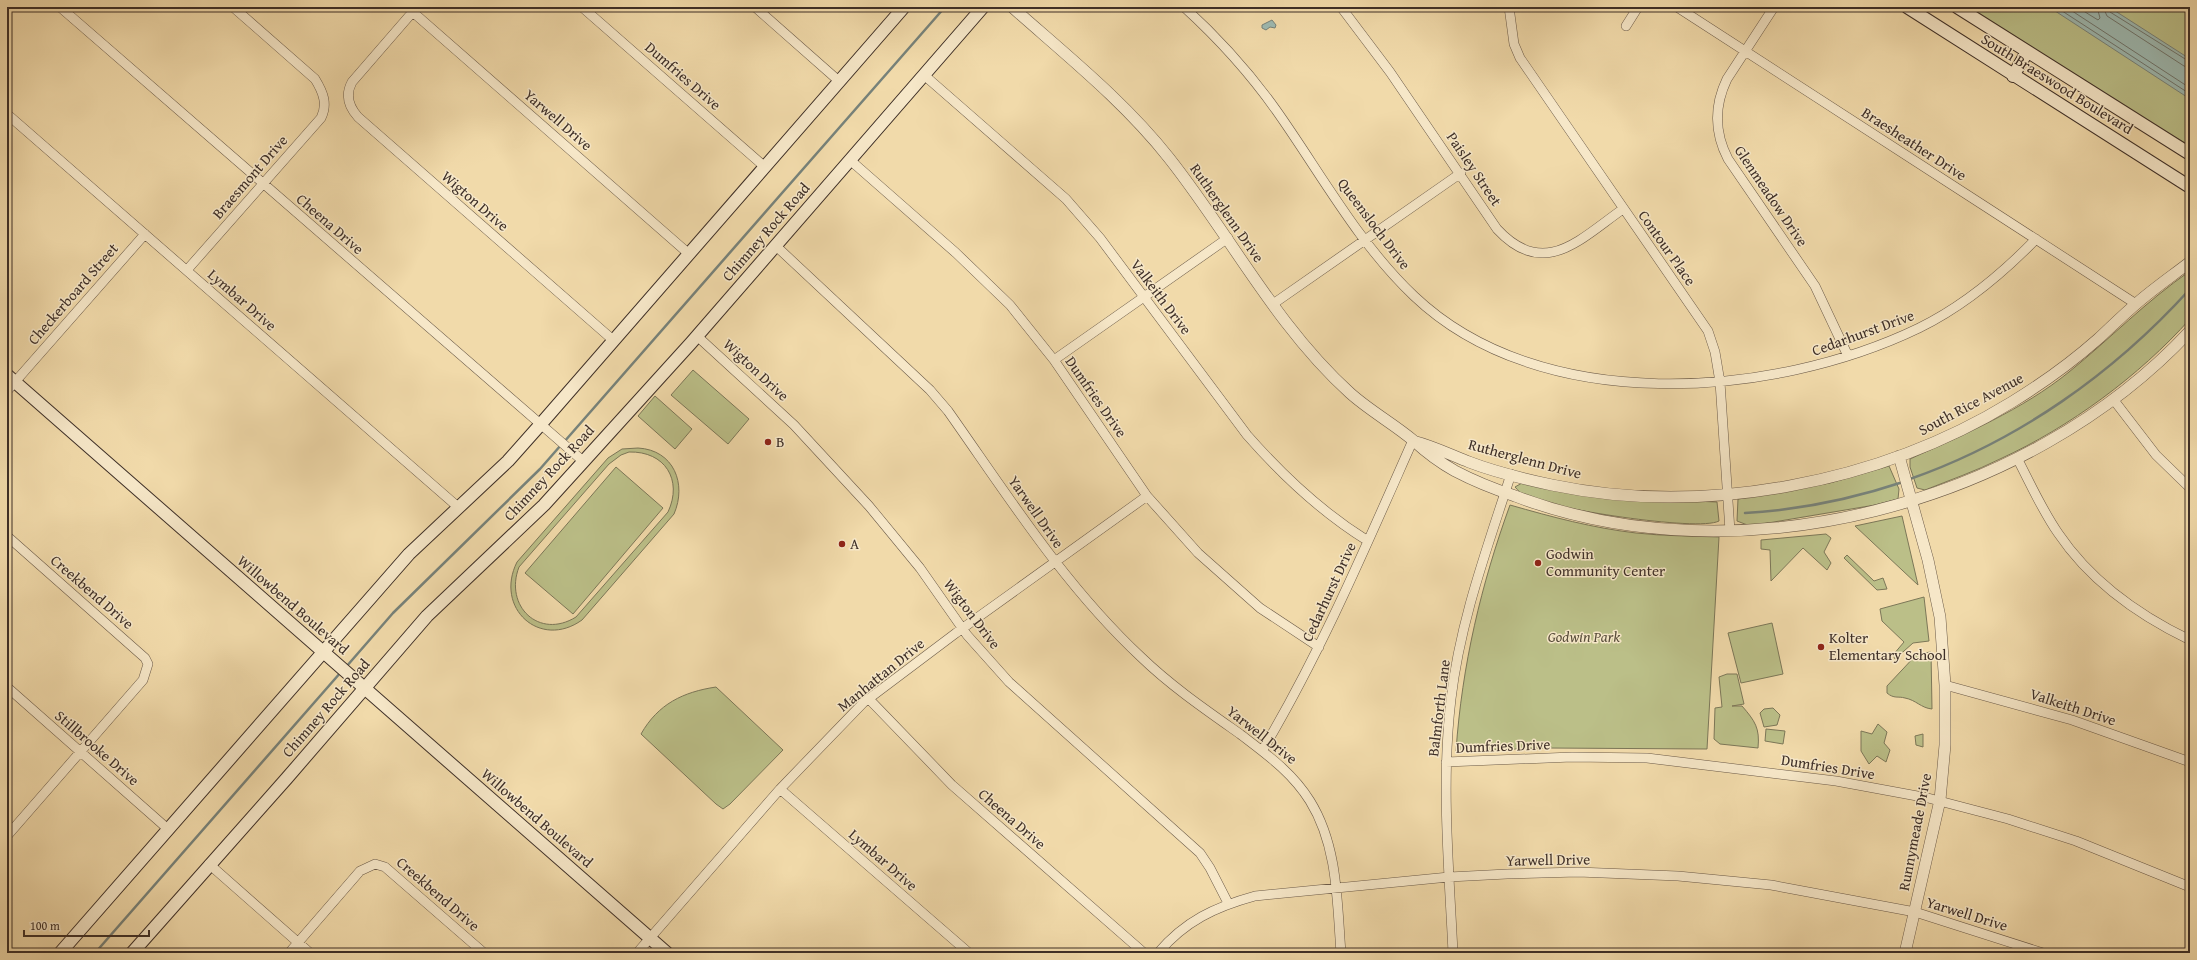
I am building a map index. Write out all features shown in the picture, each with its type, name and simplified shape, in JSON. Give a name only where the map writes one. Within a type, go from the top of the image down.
[{"type":"main road","points":[[60,953],[409,554],[508,461],[904,7]]},
{"type":"main road","name":"Chimney Rock Road","points":[[132,953],[209,864],[287,778],[426,616],[544,505],[697,336],[983,7]]},
{"type":"main road","name":"South Braeswood Boulevard","points":[[1907,7],[2013,76],[2190,187]]},
{"type":"main road","name":"South Braeswood Boulevard","points":[[1957,7],[2190,154]]},
{"type":"main road","points":[[2013,76],[2027,52]]},
{"type":"main road","name":"Willowbend Boulevard","points":[[11,378],[667,953]]},
{"type":"street","name":"Cheena Drive","points":[[60,7],[583,461]]},
{"type":"street","name":"Braesmont Drive","points":[[187,270],[321,118],[325,106],[324,98],[315,79],[233,7]]},
{"type":"street","name":"Dumfries Drive","points":[[582,7],[765,167]]},
{"type":"street","points":[[755,7],[840,82]]},
{"type":"street","name":"Rutherglenn Drive","points":[[1012,7],[1104,88],[1144,128],[1186,181],[1228,238],[1273,304],[1305,346],[1350,394],[1389,424],[1413,440],[1471,462],[1551,485],[1603,493],[1681,496],[1727,494]]},
{"type":"street","name":"Queensloch Drive","points":[[1184,7],[1227,50],[1274,108],[1364,240],[1395,278],[1415,298],[1438,317],[1484,345],[1565,374],[1638,384],[1720,382]]},
{"type":"street","name":"Paisley Street","points":[[1341,7],[1390,72],[1497,229],[1507,240],[1530,252],[1555,253],[1567,248],[1623,209]]},
{"type":"street","name":"Contour Place","points":[[1509,7],[1514,44],[1520,58],[1708,331],[1716,352],[1720,382],[1730,531]]},
{"type":"street","points":[[1626,26],[1638,7]]},
{"type":"street","name":"Braesheather Drive","points":[[1677,7],[2136,304]]},
{"type":"street","name":"Glenmeadow Drive","points":[[1774,7],[1721,92],[1717,121],[1722,148],[1815,286],[1848,356]]},
{"type":"street","name":"Wigton Drive","points":[[413,9],[357,75],[348,91],[351,108],[358,117],[613,340]]},
{"type":"street","name":"Yarwell Drive","points":[[413,9],[689,254]]},
{"type":"street","name":"Valkeith Drive","points":[[924,75],[1066,200],[1100,238],[1247,435],[1274,465],[1319,507],[1368,541]]},
{"type":"street","name":"Lymbar Drive","points":[[7,114],[458,507]]},
{"type":"street","name":"Dumfries Drive","points":[[850,160],[989,284],[1025,324],[1054,360],[1147,496],[1198,553],[1235,587],[1287,627],[1318,647]]},
{"type":"street","points":[[1273,304],[1460,174]]},
{"type":"street","name":"Checkerboard Street","points":[[7,392],[11,378],[145,234]]},
{"type":"street","points":[[1054,360],[1228,238]]},
{"type":"street","name":"Cedarhurst Drive","points":[[1720,382],[1780,374],[1848,356],[1919,328],[1949,312],[1978,293],[2004,272],[2036,239]]},
{"type":"street","name":"Yarwell Drive","points":[[776,246],[930,390],[948,411],[1055,562],[1083,596],[1142,658],[1184,693],[1281,765],[1296,781],[1310,801],[1321,822],[1331,852],[1336,888],[1449,877],[1578,872],[1678,876],[1771,885],[1915,912],[2042,953]]},
{"type":"street","name":"South Rice Avenue","points":[[1727,494],[1806,483],[1856,470],[1936,442],[2012,402],[2074,359],[2136,304],[2190,262]]},
{"type":"street","points":[[1730,531],[1822,522],[1912,501],[1963,482],[2017,458],[2045,443],[2113,399],[2174,348],[2190,331]]},
{"type":"street","name":"Wigton Drive","points":[[697,336],[794,425],[860,496],[920,568],[963,628],[1000,673],[1034,707],[1189,843],[1210,868],[1228,903]]},
{"type":"street","points":[[2113,399],[2156,455],[2190,488]]},
{"type":"street","name":"Rutherglenn Drive","points":[[1413,440],[1426,454],[1456,472],[1505,493],[1568,514],[1623,525],[1677,530],[1730,531]]},
{"type":"street","name":"Cedarhurst Drive","points":[[1262,751],[1287,709],[1318,647],[1368,541],[1413,440]]},
{"type":"street","name":"Runnymeade Drive","points":[[1899,456],[1928,560],[1940,617],[1945,685],[1945,745],[1940,800],[1905,953]]},
{"type":"street","points":[[2017,458],[2058,533],[2094,576],[2138,611],[2190,640]]},
{"type":"street","name":"Balmforth Lane","points":[[1453,953],[1449,877],[1446,762],[1451,698],[1465,617],[1480,566],[1511,474]]},
{"type":"street","name":"Manhattan Drive","points":[[638,953],[780,789],[868,699],[963,628],[1147,496]]},
{"type":"street","name":"Creekbend Drive","points":[[7,536],[145,658],[148,664],[143,680],[79,751]]},
{"type":"street","name":"Valkeith Drive","points":[[1945,685],[2072,720],[2190,762]]},
{"type":"street","name":"Stillbrooke Drive","points":[[7,687],[169,830]]},
{"type":"street","name":"Cheena Drive","points":[[868,699],[952,785],[1144,953]]},
{"type":"street","points":[[7,836],[79,751]]},
{"type":"street","name":"Dumfries Drive","points":[[1446,762],[1572,757],[1647,758],[1836,781],[1940,800],[2008,819],[2076,841],[2190,887]]},
{"type":"street","name":"Lymbar Drive","points":[[780,789],[969,953]]},
{"type":"street","points":[[209,864],[310,953]]},
{"type":"street","name":"Creekbend Drive","points":[[298,943],[360,871],[370,864],[380,864],[484,953]]},
{"type":"street","points":[[1158,953],[1183,927],[1228,903],[1279,892],[1336,888],[1341,953]]},
{"type":"street","points":[[289,953],[298,943]]},
{"type":"green space","points":[[1968,7],[2190,7],[2190,146],[2112,100]]},
{"type":"green space","points":[[2190,271],[2190,319],[2170,340],[2126,380],[2077,416],[2026,446],[1982,468],[1925,490],[1917,488],[1910,467],[1910,459],[2013,410],[2051,386],[2158,295]]},
{"type":"green space","points":[[693,370],[749,419],[728,444],[671,395]]},
{"type":"green space","points":[[655,396],[692,429],[675,449],[638,416]]},
{"type":"green space","points":[[638,448],[650,450],[661,455],[669,462],[678,480],[678,503],[674,514],[582,620],[566,628],[551,630],[537,627],[525,620],[516,608],[512,595],[511,579],[517,562],[608,458],[622,449]],"holes":[[[629,452],[642,453],[652,456],[661,462],[668,470],[672,479],[672,500],[668,512],[576,617],[562,623],[549,624],[538,622],[528,615],[521,606],[516,594],[516,581],[519,567],[609,464],[621,455]]]},
{"type":"green space","points":[[1889,466],[1899,489],[1898,499],[1875,505],[1750,526],[1737,521],[1738,499],[1830,483]]},
{"type":"green space","points":[[616,467],[663,508],[573,614],[525,573]]},
{"type":"green space","points":[[1522,483],[1693,501],[1717,502],[1719,521],[1706,524],[1654,521],[1561,507],[1524,496],[1515,487]]},
{"type":"green space","name":"Godwin Park","points":[[1510,505],[1573,522],[1620,531],[1656,535],[1719,537],[1707,749],[1548,748],[1456,751],[1463,688],[1474,626],[1490,565]]},
{"type":"green space","points":[[1902,516],[1918,585],[1855,526]]},
{"type":"green space","points":[[1826,534],[1831,538],[1824,552],[1831,563],[1827,570],[1803,548],[1771,581],[1770,550],[1761,549],[1761,540]]},
{"type":"green space","points":[[1847,555],[1874,581],[1883,578],[1887,589],[1877,590],[1844,558]]},
{"type":"green space","points":[[1924,597],[1929,641],[1913,643],[1895,659],[1893,655],[1904,642],[1882,621],[1880,609]]},
{"type":"green space","points":[[1772,623],[1783,674],[1741,683],[1728,633]]},
{"type":"green space","points":[[1931,652],[1932,709],[1912,700],[1903,697],[1894,697],[1887,693],[1887,686],[1917,654]]},
{"type":"green space","points":[[1727,674],[1737,674],[1744,704],[1732,706],[1742,706],[1756,725],[1758,748],[1720,744],[1714,739],[1715,708],[1722,707],[1719,677]]},
{"type":"green space","points":[[716,687],[783,750],[730,804],[723,809],[641,734],[655,715],[672,701],[693,692]]},
{"type":"green space","points":[[1773,708],[1780,715],[1777,725],[1764,727],[1760,713],[1764,709]]},
{"type":"green space","points":[[1878,724],[1887,732],[1884,743],[1890,750],[1886,762],[1877,756],[1869,764],[1861,751],[1861,731],[1872,734]]},
{"type":"green space","points":[[1766,729],[1785,731],[1783,744],[1765,741]]},
{"type":"green space","points":[[1923,734],[1923,747],[1916,745],[1915,736]]},
{"type":"water","points":[[2049,7],[2109,7],[2190,59],[2190,99]]},
{"type":"water","points":[[1272,20],[1276,25],[1275,28],[1270,27],[1266,30],[1262,28],[1262,25]]},
{"type":"waterway","points":[[564,442],[945,7]]},
{"type":"waterway","points":[[1910,479],[1950,463],[1988,445],[2026,425],[2062,402],[2129,349],[2190,289]]},
{"type":"waterway","points":[[346,667],[393,613],[540,469],[561,445]]},
{"type":"waterway","points":[[1745,513],[1765,512],[1825,503],[1864,494],[1903,482]]},
{"type":"waterway","points":[[95,953],[341,672]]},
{"type":"place","name":"B","points":[[768,442]]},
{"type":"place","name":"A","points":[[842,544]]},
{"type":"place","name":"Godwin Community Center","points":[[1538,563]]},
{"type":"place","name":"Kolter Elementary School","points":[[1821,647]]}]
